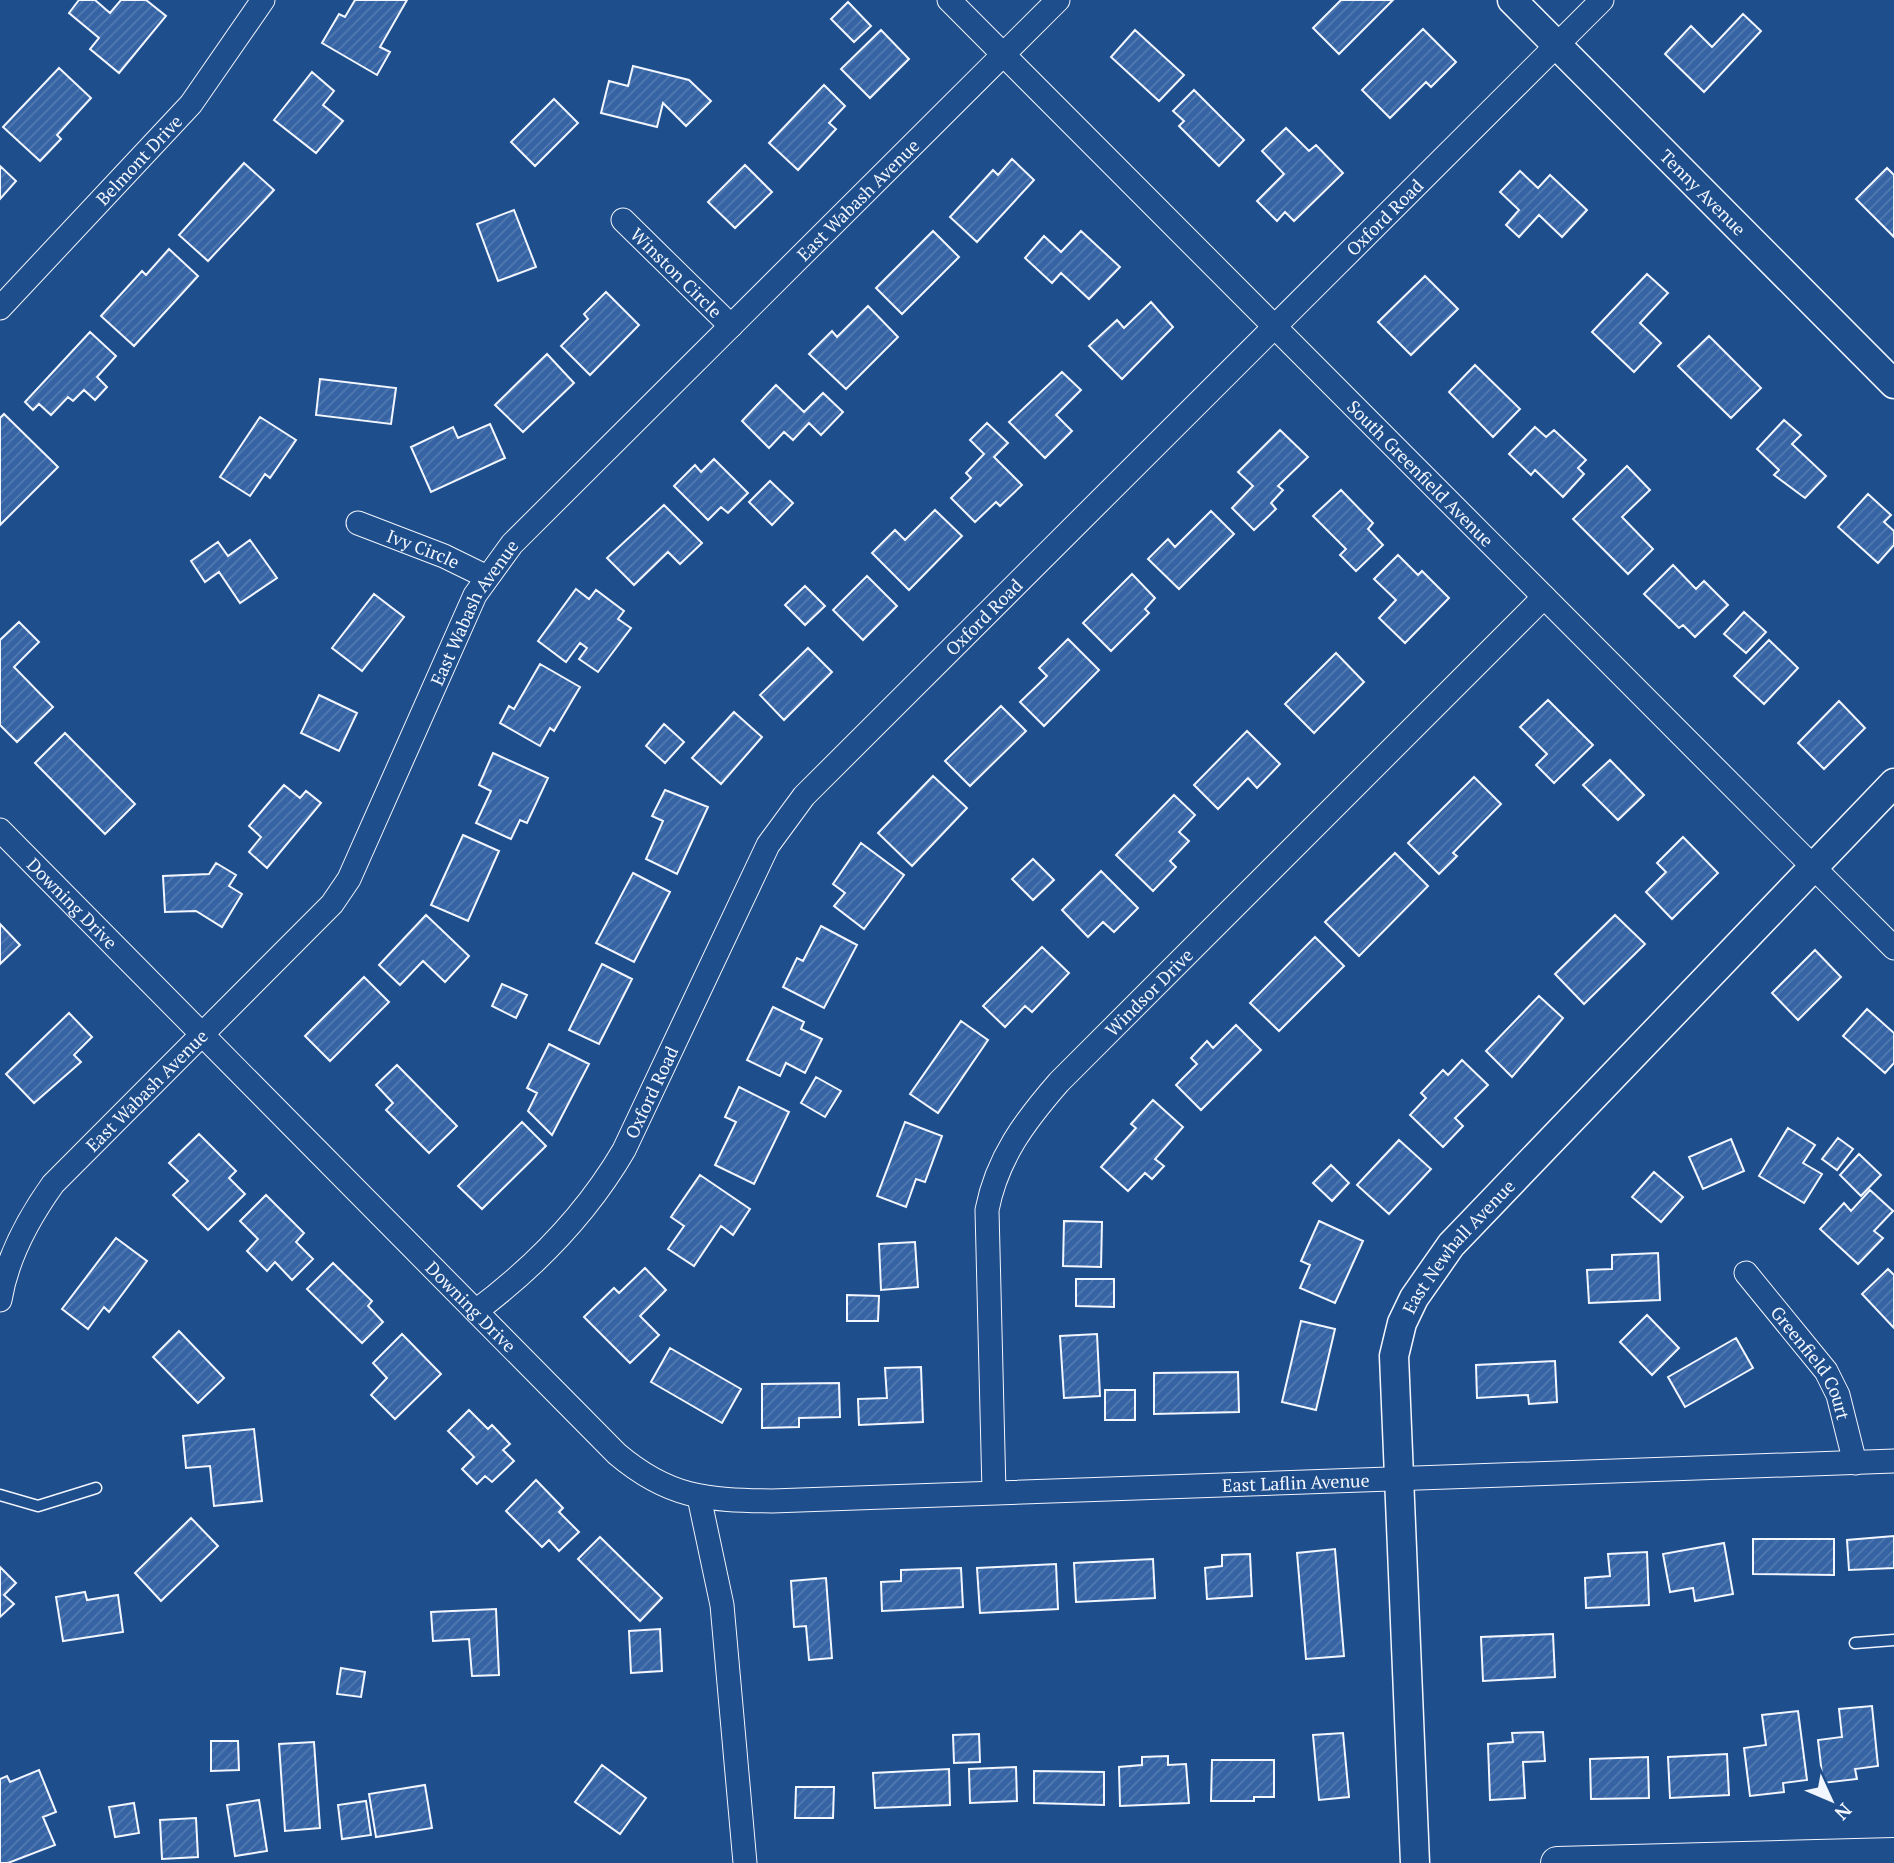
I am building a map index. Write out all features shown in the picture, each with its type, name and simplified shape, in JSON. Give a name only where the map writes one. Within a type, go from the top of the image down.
[{"type":"main road","points":[[1557,1863],[1850,1860],[1894,1854]]},
{"type":"street","name":"Belmont Drive","points":[[0,308],[191,104],[263,0]]},
{"type":"street","name":"South Greenfield Avenue","points":[[949,0],[1894,948]]},
{"type":"street","name":"East Wabash Avenue","points":[[0,1300],[10,1258],[35,1209],[52,1184],[332,904],[349,879],[475,595],[512,544],[1058,0]]},
{"type":"street","name":"Tenny Avenue","points":[[1511,0],[1894,384]]},
{"type":"street","name":"Oxford Road","points":[[476,1311],[518,1279],[564,1234],[604,1184],[624,1150],[768,845],[803,796],[1602,0]]},
{"type":"street","name":"Winston Circle","points":[[623,219],[731,326]]},
{"type":"street","name":"Ivy Circle","points":[[358,523],[444,556],[486,577]]},
{"type":"street","name":"Windsor Drive","points":[[994,1492],[987,1210],[999,1167],[1015,1135],[1059,1082],[1544,597]]},
{"type":"street","name":"East Newhall Avenue","points":[[1415,1863],[1397,1481],[1394,1356],[1402,1323],[1433,1268],[1492,1201],[1894,783]]},
{"type":"street","name":"Downing Drive","points":[[0,830],[476,1311],[645,1477],[699,1497]]},
{"type":"street","name":"Greenfield Court","points":[[1746,1273],[1825,1371],[1838,1395],[1855,1463]]},
{"type":"street","name":"East Laflin Avenue","points":[[699,1497],[772,1501],[1397,1481],[1894,1461]]},
{"type":"street","points":[[699,1497],[722,1605],[745,1863]]},
{"type":"lane","points":[[0,1495],[38,1506],[96,1488]]},
{"type":"lane","points":[[1855,1643],[1894,1640]]},
{"type":"building","points":[[79,0],[95,0],[110,13],[121,0],[146,0],[166,16],[119,73],[90,49],[99,38],[69,13]]},
{"type":"building","points":[[355,0],[407,0],[380,47],[390,52],[377,75],[322,43],[339,14],[345,17]]},
{"type":"building","points":[[1341,0],[1393,0],[1339,54],[1313,28]]},
{"type":"building","points":[[848,2],[871,26],[854,42],[831,19]]},
{"type":"building","points":[[1743,14],[1761,31],[1704,92],[1665,54],[1691,26],[1712,47]]},
{"type":"building","points":[[1423,29],[1456,62],[1431,87],[1426,82],[1390,118],[1362,90]]},
{"type":"building","points":[[881,30],[909,59],[870,98],[841,69]]},
{"type":"building","points":[[1135,30],[1184,75],[1159,101],[1111,57]]},
{"type":"building","points":[[633,66],[689,80],[711,101],[686,126],[663,103],[657,127],[601,113],[609,81],[628,86]]},
{"type":"building","points":[[59,68],[91,98],[57,135],[61,139],[40,161],[3,127]]},
{"type":"building","points":[[312,72],[334,91],[323,105],[343,121],[316,153],[274,120]]},
{"type":"building","points":[[824,85],[845,106],[829,123],[836,129],[798,170],[769,143]]},
{"type":"building","points":[[1194,90],[1244,140],[1219,166],[1179,126],[1184,121],[1173,111]]},
{"type":"building","points":[[554,99],[578,123],[535,166],[511,142]]},
{"type":"building","points":[[1286,128],[1309,151],[1316,145],[1343,173],[1294,221],[1285,212],[1277,221],[1257,201],[1284,174],[1262,151]]},
{"type":"building","points":[[1012,159],[1034,180],[977,242],[950,217],[993,170],[998,175]]},
{"type":"building","points":[[244,163],[274,190],[208,261],[179,235]]},
{"type":"building","points":[[745,165],[772,192],[735,228],[708,202]]},
{"type":"building","points":[[0,166],[16,181],[0,199]]},
{"type":"building","points":[[1887,168],[1894,175],[1894,237],[1856,199]]},
{"type":"building","points":[[1520,171],[1538,188],[1550,175],[1587,210],[1562,237],[1539,215],[1519,237],[1506,225],[1519,210],[1500,192]]},
{"type":"building","points":[[514,210],[536,267],[498,281],[477,224]]},
{"type":"building","points":[[933,231],[959,257],[902,314],[876,288]]},
{"type":"building","points":[[1081,231],[1120,267],[1089,299],[1061,273],[1052,283],[1025,258],[1044,236],[1061,252]]},
{"type":"building","points":[[169,249],[198,276],[134,346],[101,316],[142,271],[146,275]]},
{"type":"building","points":[[1647,274],[1668,293],[1640,323],[1661,343],[1634,372],[1592,332]]},
{"type":"building","points":[[1425,276],[1458,309],[1411,355],[1378,322]]},
{"type":"building","points":[[606,292],[639,325],[590,375],[561,346],[588,319],[584,314]]},
{"type":"building","points":[[1151,302],[1173,327],[1122,379],[1089,346],[1117,320],[1124,328]]},
{"type":"building","points":[[868,306],[898,337],[846,389],[809,354],[832,331],[837,337]]},
{"type":"building","points":[[90,332],[116,356],[97,377],[107,387],[95,400],[84,390],[73,401],[68,397],[51,415],[39,404],[33,410],[25,402]]},
{"type":"building","points":[[1709,336],[1761,388],[1731,418],[1678,366]]},
{"type":"building","points":[[547,354],[574,383],[523,432],[495,405]]},
{"type":"building","points":[[1475,365],[1520,409],[1493,437],[1449,392]]},
{"type":"building","points":[[1062,372],[1081,390],[1056,415],[1072,431],[1045,458],[1009,422]]},
{"type":"building","points":[[320,379],[396,388],[391,424],[316,415]]},
{"type":"building","points":[[776,385],[804,412],[823,393],[843,412],[821,435],[809,423],[793,440],[784,432],[769,448],[742,421]]},
{"type":"building","points":[[4,414],[58,467],[0,525],[0,418]]},
{"type":"building","points":[[260,417],[296,440],[270,478],[265,474],[250,496],[220,477]]},
{"type":"building","points":[[1784,420],[1801,435],[1792,444],[1826,476],[1805,498],[1774,475],[1779,470],[1757,449]]},
{"type":"building","points":[[987,423],[1008,443],[994,457],[1022,485],[1000,506],[996,502],[975,522],[951,498],[971,478],[966,473],[984,454],[970,440]]},
{"type":"building","points":[[490,424],[505,458],[431,492],[411,447],[453,427],[458,438]]},
{"type":"building","points":[[1535,427],[1546,437],[1554,430],[1586,460],[1578,468],[1584,474],[1563,497],[1535,470],[1531,475],[1509,454]]},
{"type":"building","points":[[1280,430],[1308,457],[1278,486],[1283,490],[1271,503],[1276,509],[1254,530],[1232,508],[1253,486],[1238,472]]},
{"type":"building","points":[[714,459],[748,493],[728,513],[721,507],[708,520],[674,486],[695,465],[701,472]]},
{"type":"building","points":[[1627,466],[1650,490],[1622,517],[1653,549],[1628,574],[1573,519]]},
{"type":"building","points":[[770,481],[793,503],[772,525],[749,502]]},
{"type":"building","points":[[1341,490],[1373,523],[1368,529],[1383,545],[1356,571],[1340,555],[1346,549],[1313,516]]},
{"type":"building","points":[[1868,494],[1891,515],[1884,522],[1894,531],[1894,545],[1878,563],[1838,527]]},
{"type":"building","points":[[664,505],[702,543],[680,564],[668,552],[634,585],[607,558]]},
{"type":"building","points":[[935,510],[962,536],[909,590],[872,553],[895,530],[905,540]]},
{"type":"building","points":[[1211,511],[1234,534],[1179,589],[1148,559],[1168,539],[1175,547]]},
{"type":"building","points":[[250,540],[277,578],[240,603],[219,572],[205,582],[191,561],[218,542],[228,556]]},
{"type":"building","points":[[1398,555],[1418,575],[1422,571],[1449,598],[1405,643],[1379,618],[1396,600],[1374,579]]},
{"type":"building","points":[[1673,565],[1696,589],[1704,581],[1728,605],[1695,637],[1683,625],[1679,628],[1644,594]]},
{"type":"building","points":[[1132,574],[1155,598],[1145,609],[1149,613],[1111,651],[1083,623]]},
{"type":"building","points":[[867,576],[897,606],[863,640],[833,610]]},
{"type":"building","points":[[805,586],[825,606],[805,625],[785,605]]},
{"type":"building","points":[[576,589],[589,599],[596,590],[624,611],[618,619],[631,628],[598,672],[579,659],[587,648],[580,643],[566,662],[538,641]]},
{"type":"building","points":[[374,594],[404,617],[362,671],[332,648]]},
{"type":"building","points":[[1744,612],[1766,632],[1746,653],[1724,634]]},
{"type":"building","points":[[19,622],[39,642],[14,667],[53,707],[17,742],[0,725],[0,640]]},
{"type":"building","points":[[1068,639],[1099,670],[1044,726],[1020,702],[1047,676],[1039,668]]},
{"type":"building","points":[[1769,640],[1798,668],[1764,704],[1734,676]]},
{"type":"building","points":[[808,648],[832,672],[784,720],[760,695]]},
{"type":"building","points":[[1336,653],[1364,682],[1314,733],[1285,704]]},
{"type":"building","points":[[540,664],[580,687],[554,731],[550,728],[540,746],[500,723],[509,706],[514,709]]},
{"type":"building","points":[[319,695],[357,713],[339,751],[301,733]]},
{"type":"building","points":[[1548,700],[1593,745],[1554,783],[1536,765],[1547,754],[1520,727]]},
{"type":"building","points":[[1839,701],[1865,728],[1824,769],[1798,743]]},
{"type":"building","points":[[1001,706],[1026,731],[970,786],[945,761]]},
{"type":"building","points":[[734,712],[762,737],[721,784],[692,758]]},
{"type":"building","points":[[664,724],[684,742],[665,763],[646,746]]},
{"type":"building","points":[[1247,731],[1280,764],[1257,788],[1248,778],[1218,809],[1194,785]]},
{"type":"building","points":[[65,733],[135,804],[105,834],[35,763]]},
{"type":"building","points":[[493,753],[548,778],[527,823],[520,820],[511,839],[476,823],[491,791],[479,785]]},
{"type":"building","points":[[1610,760],[1644,795],[1618,820],[1583,785]]},
{"type":"building","points":[[933,776],[967,808],[912,866],[878,833]]},
{"type":"building","points":[[1474,777],[1501,804],[1453,853],[1457,856],[1439,874],[1408,843]]},
{"type":"building","points":[[284,785],[300,798],[306,791],[321,803],[267,868],[249,852],[261,837],[249,826]]},
{"type":"building","points":[[665,790],[708,807],[677,874],[646,859],[663,821],[652,816]]},
{"type":"building","points":[[1174,795],[1195,815],[1179,832],[1189,841],[1170,861],[1176,867],[1153,891],[1116,855]]},
{"type":"building","points":[[463,835],[499,851],[468,921],[431,905]]},
{"type":"building","points":[[1683,837],[1718,873],[1672,919],[1646,892],[1666,872],[1657,863]]},
{"type":"building","points":[[861,843],[904,875],[864,929],[834,906],[845,893],[833,884]]},
{"type":"building","points":[[1395,853],[1428,886],[1359,956],[1325,922]]},
{"type":"building","points":[[1033,859],[1054,880],[1033,900],[1012,879]]},
{"type":"building","points":[[216,863],[236,875],[229,886],[242,894],[222,927],[196,911],[165,912],[163,876],[209,874]]},
{"type":"building","points":[[1101,871],[1138,908],[1114,932],[1103,922],[1088,937],[1062,910]]},
{"type":"building","points":[[633,873],[670,892],[634,962],[596,943]]},
{"type":"building","points":[[426,915],[469,956],[445,982],[423,961],[400,985],[379,965]]},
{"type":"building","points":[[1615,915],[1645,944],[1584,1004],[1555,974]]},
{"type":"building","points":[[0,924],[20,945],[0,964]]},
{"type":"building","points":[[821,926],[857,945],[824,1008],[783,987],[797,958],[803,961]]},
{"type":"building","points":[[1315,937],[1344,966],[1279,1031],[1250,1003]]},
{"type":"building","points":[[1042,947],[1069,973],[1032,1012],[1025,1006],[1005,1027],[983,1006]]},
{"type":"building","points":[[1815,950],[1841,977],[1798,1020],[1772,993]]},
{"type":"building","points":[[602,964],[632,979],[599,1044],[569,1030]]},
{"type":"building","points":[[364,977],[389,1002],[330,1061],[305,1036]]},
{"type":"building","points":[[502,984],[527,995],[516,1018],[492,1006]]},
{"type":"building","points":[[1539,996],[1563,1018],[1512,1077],[1486,1051]]},
{"type":"building","points":[[773,1007],[804,1022],[801,1029],[822,1039],[805,1073],[786,1063],[780,1076],[747,1060]]},
{"type":"building","points":[[1867,1009],[1894,1033],[1894,1063],[1885,1073],[1843,1036]]},
{"type":"building","points":[[69,1013],[92,1037],[74,1055],[81,1062],[34,1103],[6,1074]]},
{"type":"building","points":[[961,1021],[988,1040],[938,1113],[910,1094]]},
{"type":"building","points":[[1236,1025],[1261,1050],[1201,1110],[1176,1085],[1197,1064],[1191,1058],[1207,1041],[1213,1048]]},
{"type":"building","points":[[549,1044],[589,1064],[552,1135],[528,1111],[537,1093],[527,1088]]},
{"type":"building","points":[[1462,1060],[1488,1085],[1455,1118],[1463,1126],[1443,1147],[1410,1115],[1426,1098],[1421,1093],[1443,1070],[1448,1075]]},
{"type":"building","points":[[397,1065],[457,1126],[429,1153],[386,1110],[393,1103],[376,1085]]},
{"type":"building","points":[[816,1077],[841,1091],[825,1117],[801,1103]]},
{"type":"building","points":[[739,1087],[789,1112],[754,1184],[715,1165],[736,1122],[725,1117]]},
{"type":"building","points":[[1153,1100],[1183,1127],[1155,1159],[1164,1166],[1152,1179],[1145,1173],[1128,1191],[1101,1167],[1136,1128],[1131,1124]]},
{"type":"building","points":[[522,1122],[546,1146],[482,1209],[458,1186]]},
{"type":"building","points":[[905,1122],[942,1136],[925,1182],[916,1179],[906,1207],[877,1196]]},
{"type":"building","points":[[1788,1128],[1815,1145],[1803,1163],[1822,1174],[1804,1203],[1759,1176]]},
{"type":"building","points":[[199,1134],[236,1171],[229,1178],[245,1194],[208,1230],[173,1195],[188,1181],[169,1163]]},
{"type":"building","points":[[1838,1138],[1853,1149],[1837,1170],[1822,1159]]},
{"type":"building","points":[[1731,1139],[1744,1171],[1703,1189],[1689,1157]]},
{"type":"building","points":[[1399,1140],[1431,1169],[1389,1214],[1357,1185]]},
{"type":"building","points":[[1859,1154],[1881,1175],[1861,1196],[1840,1175]]},
{"type":"building","points":[[1331,1165],[1349,1183],[1332,1201],[1313,1183]]},
{"type":"building","points":[[1654,1172],[1683,1197],[1661,1222],[1632,1197]]},
{"type":"building","points":[[700,1175],[750,1209],[733,1235],[721,1226],[694,1266],[668,1249],[684,1226],[671,1217]]},
{"type":"building","points":[[1870,1190],[1893,1211],[1874,1231],[1883,1238],[1858,1264],[1820,1229],[1844,1203],[1851,1211]]},
{"type":"building","points":[[266,1195],[304,1233],[296,1242],[313,1259],[292,1280],[275,1262],[267,1271],[247,1251],[258,1239],[240,1221]]},
{"type":"building","points":[[1064,1221],[1102,1222],[1101,1267],[1063,1266]]},
{"type":"building","points":[[1319,1221],[1363,1241],[1335,1303],[1300,1288],[1310,1265],[1301,1261]]},
{"type":"building","points":[[116,1238],[147,1261],[109,1312],[104,1307],[88,1329],[62,1309]]},
{"type":"building","points":[[915,1242],[918,1287],[881,1290],[879,1244]]},
{"type":"building","points":[[1658,1253],[1660,1300],[1589,1303],[1587,1270],[1612,1269],[1612,1255]]},
{"type":"building","points":[[333,1263],[372,1301],[368,1306],[383,1322],[362,1343],[307,1289]]},
{"type":"building","points":[[645,1268],[666,1290],[640,1316],[659,1335],[630,1363],[584,1317],[614,1288],[619,1293]]},
{"type":"building","points":[[1888,1269],[1894,1275],[1894,1328],[1862,1294]]},
{"type":"building","points":[[1076,1279],[1114,1279],[1114,1307],[1076,1306]]},
{"type":"building","points":[[847,1295],[879,1296],[878,1321],[847,1321]]},
{"type":"building","points":[[1647,1315],[1679,1348],[1652,1375],[1620,1342]]},
{"type":"building","points":[[1301,1321],[1335,1329],[1316,1410],[1282,1402]]},
{"type":"building","points":[[179,1331],[224,1378],[198,1403],[153,1357]]},
{"type":"building","points":[[402,1334],[441,1374],[395,1419],[371,1395],[387,1378],[373,1363]]},
{"type":"building","points":[[1097,1334],[1100,1396],[1064,1398],[1060,1336]]},
{"type":"building","points":[[1736,1338],[1753,1368],[1685,1407],[1668,1377]]},
{"type":"building","points":[[670,1348],[741,1389],[722,1423],[651,1382]]},
{"type":"building","points":[[1555,1361],[1557,1402],[1529,1404],[1528,1395],[1477,1398],[1476,1365]]},
{"type":"building","points":[[921,1367],[923,1422],[859,1425],[858,1399],[887,1398],[885,1368]]},
{"type":"building","points":[[1238,1372],[1239,1412],[1154,1414],[1154,1373]]},
{"type":"building","points":[[839,1383],[840,1417],[799,1418],[799,1427],[762,1428],[762,1384]]},
{"type":"building","points":[[1105,1390],[1135,1390],[1135,1420],[1105,1420]]},
{"type":"building","points":[[469,1410],[488,1429],[492,1425],[510,1444],[503,1450],[514,1461],[492,1482],[485,1476],[477,1484],[462,1469],[474,1457],[448,1431]]},
{"type":"building","points":[[254,1429],[262,1501],[214,1506],[210,1466],[186,1468],[183,1436]]},
{"type":"building","points":[[536,1480],[563,1508],[559,1512],[579,1532],[559,1551],[549,1540],[542,1547],[506,1511]]},
{"type":"building","points":[[191,1518],[218,1546],[161,1601],[135,1573]]},
{"type":"building","points":[[1894,1536],[1894,1568],[1849,1570],[1847,1540]]},
{"type":"building","points":[[600,1537],[662,1598],[640,1621],[578,1559]]},
{"type":"building","points":[[1753,1539],[1834,1539],[1834,1575],[1753,1574]]},
{"type":"building","points":[[1724,1543],[1733,1594],[1695,1601],[1693,1588],[1670,1592],[1663,1554]]},
{"type":"building","points":[[1335,1549],[1344,1656],[1306,1659],[1297,1553]]},
{"type":"building","points":[[1647,1552],[1649,1605],[1586,1608],[1585,1578],[1610,1576],[1608,1554]]},
{"type":"building","points":[[1250,1554],[1252,1596],[1207,1599],[1205,1568],[1222,1566],[1222,1555]]},
{"type":"building","points":[[1153,1559],[1155,1598],[1076,1602],[1074,1563]]},
{"type":"building","points":[[1056,1564],[1058,1609],[980,1613],[977,1568]]},
{"type":"building","points":[[0,1567],[16,1583],[4,1595],[14,1604],[0,1617]]},
{"type":"building","points":[[961,1568],[963,1607],[882,1611],[881,1582],[901,1581],[901,1570]]},
{"type":"building","points":[[826,1578],[832,1658],[809,1660],[806,1626],[794,1627],[791,1581]]},
{"type":"building","points":[[85,1592],[87,1600],[118,1595],[123,1632],[63,1641],[56,1597]]},
{"type":"building","points":[[496,1609],[499,1675],[472,1676],[469,1639],[433,1641],[431,1612]]},
{"type":"building","points":[[660,1629],[662,1671],[631,1673],[629,1631]]},
{"type":"building","points":[[1553,1634],[1555,1677],[1483,1681],[1481,1637]]},
{"type":"building","points":[[341,1668],[365,1672],[361,1697],[337,1694]]},
{"type":"building","points":[[1872,1706],[1878,1766],[1855,1769],[1857,1779],[1823,1783],[1818,1740],[1842,1737],[1839,1709]]},
{"type":"building","points":[[1798,1711],[1807,1780],[1783,1783],[1784,1792],[1750,1796],[1744,1748],[1766,1745],[1762,1715]]},
{"type":"building","points":[[1543,1732],[1545,1761],[1523,1762],[1525,1798],[1490,1800],[1488,1744],[1513,1742],[1512,1733]]},
{"type":"building","points":[[1343,1733],[1349,1797],[1319,1800],[1313,1735]]},
{"type":"building","points":[[979,1734],[980,1762],[954,1763],[953,1735]]},
{"type":"building","points":[[211,1741],[238,1741],[239,1770],[211,1771]]},
{"type":"building","points":[[314,1742],[320,1828],[285,1831],[279,1744]]},
{"type":"building","points":[[1727,1754],[1729,1795],[1670,1798],[1668,1757]]},
{"type":"building","points":[[1168,1756],[1168,1765],[1186,1764],[1189,1803],[1120,1806],[1119,1767],[1142,1765],[1142,1757]]},
{"type":"building","points":[[1648,1757],[1649,1798],[1591,1799],[1590,1759]]},
{"type":"building","points":[[1212,1760],[1274,1760],[1274,1797],[1254,1797],[1254,1801],[1211,1801]]},
{"type":"building","points":[[602,1765],[646,1798],[620,1834],[575,1802]]},
{"type":"building","points":[[1016,1767],[1017,1801],[970,1803],[969,1769]]},
{"type":"building","points":[[949,1769],[950,1805],[875,1808],[873,1773]]},
{"type":"building","points":[[39,1770],[56,1812],[43,1817],[55,1845],[8,1863],[0,1863],[0,1779],[7,1776],[10,1782]]},
{"type":"building","points":[[1034,1771],[1104,1772],[1104,1805],[1034,1803]]},
{"type":"building","points":[[425,1785],[432,1828],[376,1837],[369,1794]]},
{"type":"building","points":[[796,1787],[834,1787],[833,1818],[795,1818]]},
{"type":"building","points":[[259,1800],[267,1851],[235,1856],[227,1805]]},
{"type":"building","points":[[366,1801],[371,1835],[342,1839],[338,1805]]},
{"type":"building","points":[[134,1803],[139,1833],[115,1837],[109,1807]]},
{"type":"building","points":[[196,1818],[198,1857],[162,1859],[160,1820]]}]
